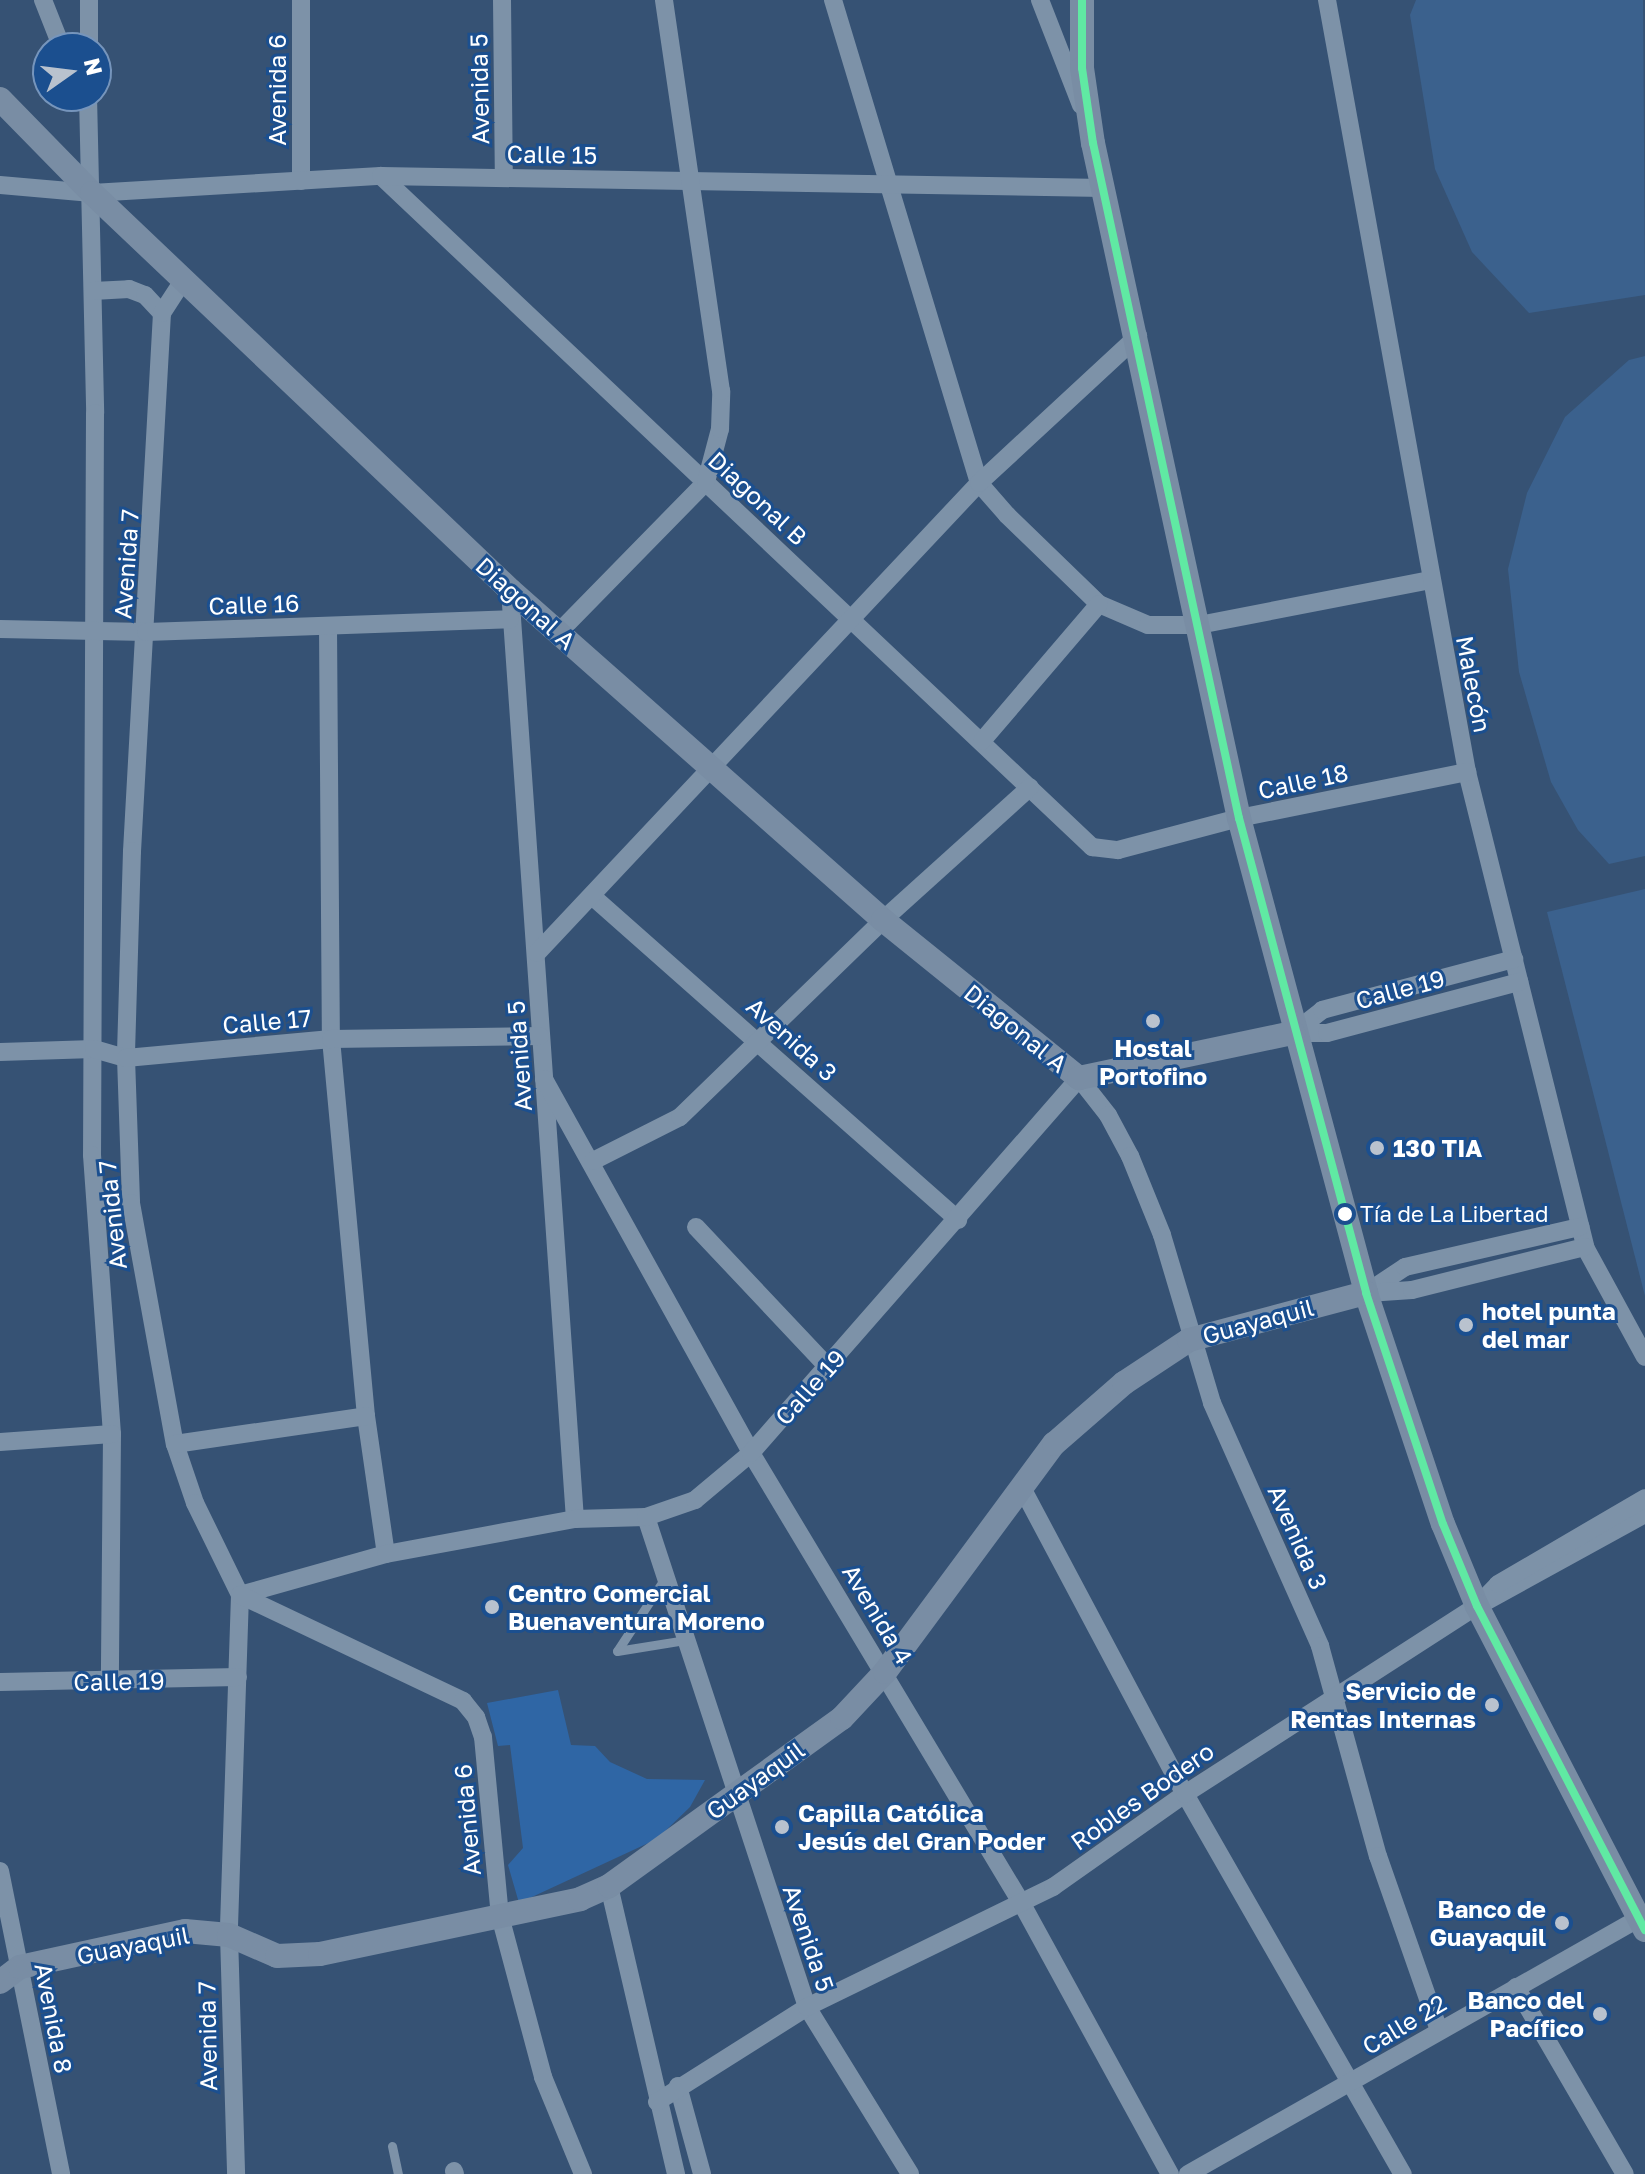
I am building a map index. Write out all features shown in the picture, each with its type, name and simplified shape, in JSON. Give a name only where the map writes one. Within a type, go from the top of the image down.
[{"type":"street","points":[[43,0],[56,32]]},
{"type":"street","points":[[89,0],[89,32]]},
{"type":"street","name":"Avenida 6","points":[[301,0],[301,181]]},
{"type":"street","name":"Avenida 5","points":[[502,0],[504,178]]},
{"type":"street","points":[[559,632],[706,482],[720,429],[721,391],[664,0]]},
{"type":"street","points":[[833,0],[979,483],[1099,604],[1148,625],[1199,625],[1430,580]]},
{"type":"street","points":[[1040,0],[1092,135]]},
{"type":"street","points":[[1082,0],[1082,68],[1092,135],[1138,336],[1285,1035],[1443,1524],[1477,1606],[1643,1921]]},
{"type":"street","name":"Malecón","points":[[1327,0],[1467,772],[1585,1247],[1645,1357]]},
{"type":"street","name":"Diagonal A","points":[[0,99],[183,281],[510,590],[883,920],[1079,1078]]},
{"type":"street","name":"Avenida 7","points":[[87,112],[92,193],[96,632],[92,1155],[112,1434],[110,1682]]},
{"type":"street","name":"Calle 15","points":[[0,185],[92,193],[381,176],[1104,188]]},
{"type":"street","name":"Diagonal B","points":[[381,176],[1092,847],[1104,851]]},
{"type":"street","points":[[93,291],[129,289],[145,295],[162,313],[183,281]]},
{"type":"street","name":"Avenida 7","points":[[162,313],[126,1058],[131,1203],[175,1444],[195,1503],[240,1595],[229,1935],[236,2174]]},
{"type":"street","points":[[537,953],[853,621],[979,483],[1138,336]]},
{"type":"street","name":"Avenida 5","points":[[510,590],[575,1519]]},
{"type":"street","points":[[982,741],[1099,604]]},
{"type":"street","name":"Calle 16","points":[[0,629],[146,632],[510,619]]},
{"type":"street","points":[[328,626],[331,1039],[366,1416],[386,1554]]},
{"type":"street","name":"Calle 18","points":[[1104,851],[1239,818],[1467,772]]},
{"type":"street","points":[[593,1161],[680,1117],[883,920],[1030,787]]},
{"type":"street","name":"Avenida 3","points":[[592,896],[958,1220]]},
{"type":"street","name":"Calle 19","points":[[1285,1035],[1322,1010],[1514,959]]},
{"type":"street","name":"Calle 19","points":[[240,1595],[386,1554],[575,1519],[646,1517],[695,1500],[751,1453],[958,1220],[1079,1078],[1285,1035],[1327,1033],[1519,982]]},
{"type":"street","name":"Calle 17","points":[[0,1052],[94,1049],[126,1058],[331,1039],[540,1036]]},
{"type":"street","name":"Avenida 3","points":[[1079,1078],[1108,1115],[1130,1156],[1162,1235],[1189,1340],[1336,1694],[1378,1856],[1439,2030]]},
{"type":"street","name":"Avenida 4","points":[[544,1079],[593,1161],[751,1453],[1022,1904],[1170,2174]]},
{"type":"street","points":[[696,1227],[828,1367]]},
{"type":"street","name":"Guayaquil","points":[[1366,1293],[1405,1267],[1580,1227]]},
{"type":"street","name":"Guayaquil","points":[[10,1970],[185,1931],[229,1935],[261,1953],[320,1954],[580,1899],[609,1886],[842,1718],[885,1672],[1054,1444],[1124,1383],[1189,1340],[1366,1293],[1412,1290],[1585,1247]]},
{"type":"street","points":[[175,1444],[366,1416]]},
{"type":"street","points":[[0,1442],[112,1434]]},
{"type":"street","points":[[1021,1486],[1185,1794],[1403,2174]]},
{"type":"street","name":"Robles Bodero","points":[[1477,1606],[1498,1584],[1645,1498]]},
{"type":"street","name":"Robles Bodero","points":[[657,2102],[807,2007],[1022,1904],[1336,1694],[1477,1606],[1503,1596],[1645,1514]]},
{"type":"street","name":"Avenida 5","points":[[646,1517],[807,2007],[910,2174]]},
{"type":"street","name":"Avenida 6","points":[[240,1595],[463,1701],[476,1717],[483,1737],[500,1916],[543,2077],[583,2174]]},
{"type":"street","name":"Calle 19","points":[[0,1682],[238,1677]]},
{"type":"street","name":"Avenida 8","points":[[0,1871],[10,1970],[61,2174]]},
{"type":"street","points":[[609,1886],[676,2174]]},
{"type":"street","name":"Calle 22","points":[[1188,2174],[1351,2084],[1516,1987],[1643,1921]]},
{"type":"street","points":[[0,1982],[10,1970]]},
{"type":"street","points":[[1516,1987],[1625,2174]]},
{"type":"street","points":[[678,2086],[702,2174]]},
{"type":"lane","points":[[665,1578],[617,1651],[686,1640]]},
{"type":"lane","points":[[392,2146],[398,2174]]},
{"type":"shaded area","points":[[1416,0],[1643,0],[1645,295],[1529,313],[1472,252],[1435,169],[1410,15]]},
{"type":"shaded area","points":[[1645,356],[1645,856],[1609,864],[1578,830],[1551,782],[1519,672],[1508,569],[1527,493],[1565,417],[1629,360]]},
{"type":"shaded area","points":[[1645,889],[1645,1296],[1547,912]]},
{"type":"shaded area","points":[[558,1690],[571,1745],[595,1746],[610,1762],[647,1779],[705,1780],[690,1807],[657,1839],[519,1903],[508,1865],[523,1848],[510,1745],[498,1746],[487,1703]]},
{"type":"transit line","points":[[1082,0],[1082,68],[1093,143],[1239,818],[1366,1293],[1443,1524],[1477,1606],[1645,1930]]},
{"type":"place","name":"Hostal Portofino","points":[[1153,1021]]},
{"type":"place","name":"130 TIA","points":[[1377,1148]]},
{"type":"place","name":"Tía de La Libertad","points":[[1345,1214]]},
{"type":"place","name":"hotel punta del mar","points":[[1466,1325]]},
{"type":"place","name":"Centro Comercial Buenaventura Moreno","points":[[492,1607]]},
{"type":"place","name":"Servicio de Rentas Internas","points":[[1492,1705]]},
{"type":"place","name":"Capilla Católica Jesús del Gran Poder","points":[[782,1827]]},
{"type":"place","name":"Banco de Guayaquil","points":[[1562,1923]]},
{"type":"place","name":"Banco del Pacífico","points":[[1600,2014]]}]
